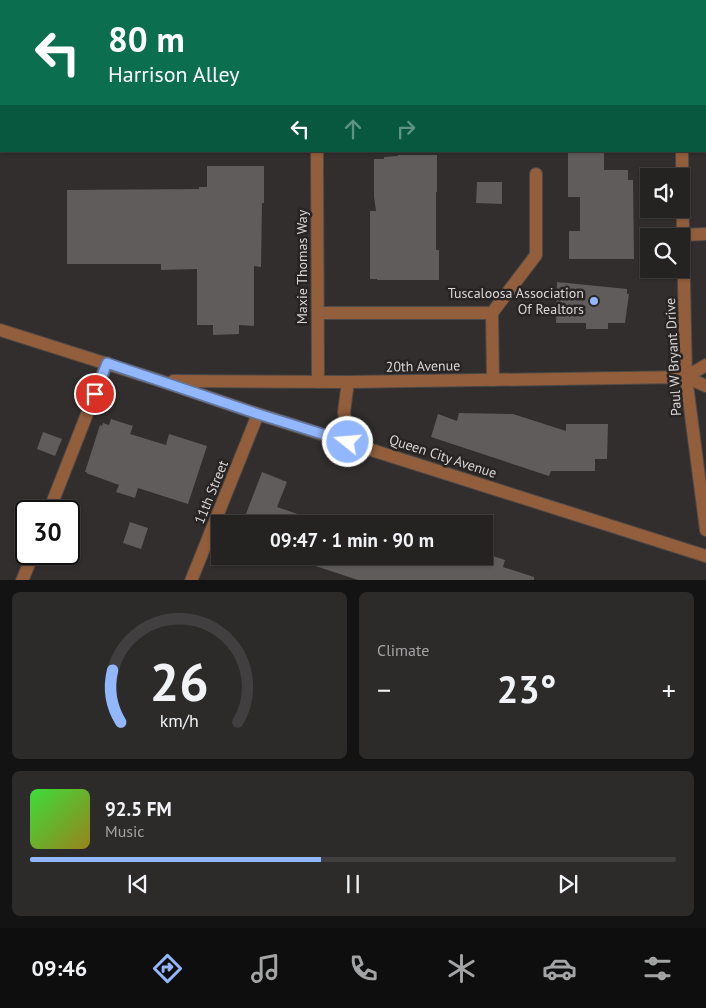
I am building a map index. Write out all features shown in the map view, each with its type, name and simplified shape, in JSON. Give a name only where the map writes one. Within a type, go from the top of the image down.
[{"type":"street","name":"Maxie Thomas Way","points":[[317,152],[318,382]]},
{"type":"street","name":"Paul W Bryant Drive","points":[[682,152],[683,228]]},
{"type":"street","points":[[493,380],[492,312],[536,255],[536,174]]},
{"type":"street","points":[[690,235],[706,234]]},
{"type":"street","name":"Paul W Bryant Drive","points":[[684,278],[686,377],[706,530]]},
{"type":"street","points":[[318,313],[492,312]]},
{"type":"street","name":"Queen City Avenue","points":[[0,330],[706,556]]},
{"type":"street","points":[[53,500],[107,363]]},
{"type":"street","points":[[686,377],[706,365]]},
{"type":"street","name":"20th Avenue","points":[[161,381],[348,382],[686,377],[706,386]]},
{"type":"street","points":[[348,382],[344,412],[348,442]]},
{"type":"street","name":"11th Street","points":[[191,580],[258,414]]},
{"type":"street","points":[[22,580],[28,565]]},
{"type":"building","points":[[568,152],[604,152],[604,170],[628,170],[628,180],[633,180],[634,259],[569,259],[569,231],[580,231],[580,197],[568,197]]},
{"type":"building","points":[[437,155],[436,250],[439,250],[439,280],[370,279],[370,211],[376,211],[374,159],[384,159],[384,157]]},
{"type":"building","points":[[207,166],[264,166],[261,267],[254,266],[254,326],[239,325],[239,334],[213,335],[213,325],[197,325],[197,269],[161,270],[161,264],[67,264],[67,190],[199,189],[199,187],[207,187]]},
{"type":"building","points":[[477,182],[502,182],[502,204],[476,203]]},
{"type":"building","points":[[557,282],[627,289],[627,294],[629,294],[625,323],[608,323],[608,329],[586,329],[586,323],[556,323]]},
{"type":"building","points":[[459,413],[513,414],[566,431],[566,424],[608,424],[607,459],[595,459],[595,471],[551,471],[549,476],[431,437],[438,414],[457,421]]},
{"type":"building","points":[[111,419],[133,426],[130,434],[166,445],[169,434],[207,446],[188,504],[138,488],[135,498],[116,492],[119,485],[85,472],[100,425],[102,426],[103,423],[109,425]]},
{"type":"building","points":[[43,432],[62,439],[55,456],[37,449]]},
{"type":"building","points":[[262,472],[287,482],[277,507],[300,515],[246,515]]},
{"type":"building","points":[[130,522],[148,528],[141,549],[123,543]]},
{"type":"building","points":[[493,556],[505,560],[503,567],[534,577],[534,580],[358,580],[312,565],[493,565]]},
{"type":"place","name":"Tuscaloosa Association Of Realtors","points":[[594,301]]},
{"type":"route","points":[[95,394],[107,363],[348,442]]}]
